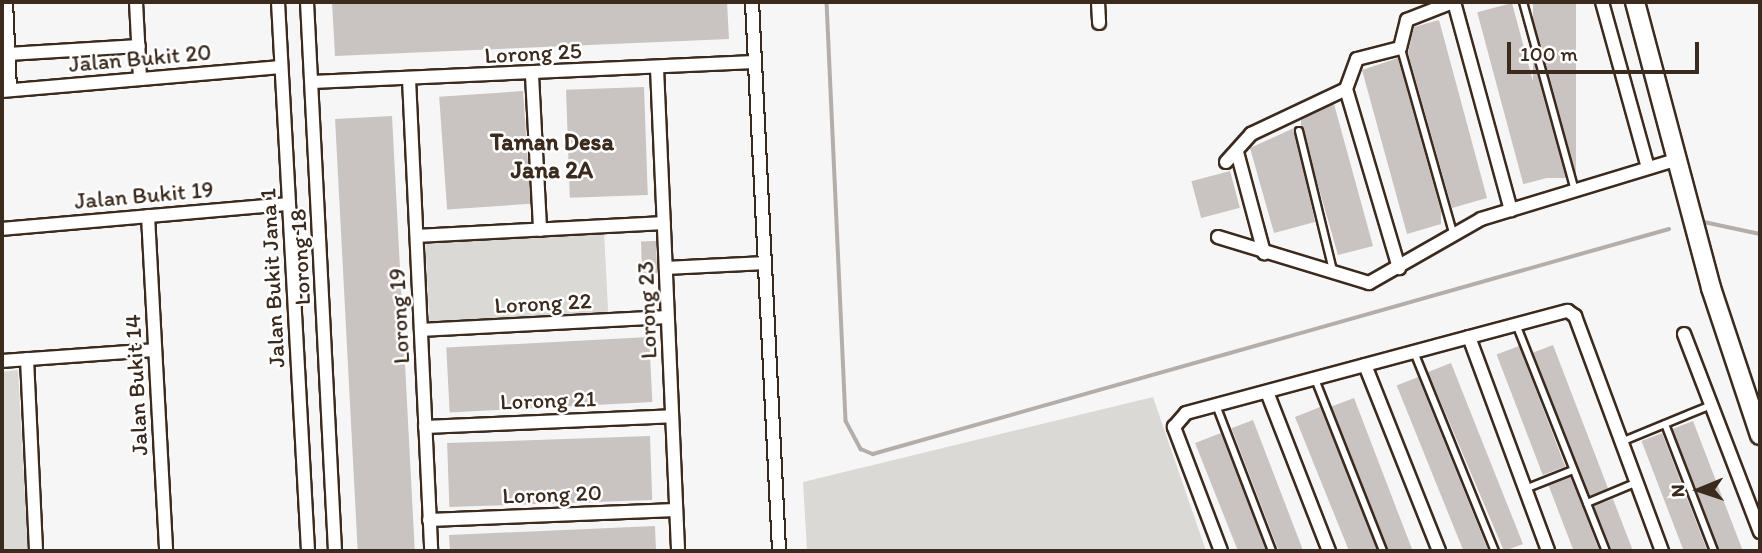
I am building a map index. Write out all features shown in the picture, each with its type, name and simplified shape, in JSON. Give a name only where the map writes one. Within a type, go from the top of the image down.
[{"type":"street","points":[[6,2],[6,90]]},
{"type":"street","points":[[136,2],[140,79]]},
{"type":"street","name":"Jalan Bukit Jana 1","points":[[278,2],[308,551]]},
{"type":"street","name":"Lorong 18","points":[[307,2],[335,551]]},
{"type":"street","points":[[752,2],[779,551]]},
{"type":"street","points":[[1098,2],[1099,23]]},
{"type":"street","points":[[1399,268],[1346,89],[1357,59],[1401,48],[1406,20],[1453,2],[1511,210]]},
{"type":"street","points":[[1602,2],[1648,169]]},
{"type":"street","points":[[1635,2],[1720,320],[1760,435]]},
{"type":"street","points":[[8,54],[139,46]]},
{"type":"street","name":"Lorong 25","points":[[312,82],[532,75],[755,62]]},
{"type":"street","name":"Jalan Bukit 20","points":[[6,90],[281,67]]},
{"type":"street","name":"Lorong 23","points":[[657,68],[678,551]]},
{"type":"street","points":[[532,75],[540,230]]},
{"type":"street","name":"Lorong 19","points":[[409,79],[431,551]]},
{"type":"street","points":[[1226,162],[1251,134],[1346,89]]},
{"type":"street","points":[[1237,152],[1265,253]]},
{"type":"street","points":[[1218,237],[1369,283],[1454,235],[1511,210],[1576,193],[1678,159]]},
{"type":"street","name":"Jalan Bukit 19","points":[[2,229],[289,204]]},
{"type":"street","name":"Jalan Bukit 14","points":[[148,216],[166,551]]},
{"type":"street","points":[[416,236],[664,223]]},
{"type":"street","points":[[666,268],[765,263]]},
{"type":"street","points":[[1221,551],[1174,427],[1186,413],[1558,311],[1575,316],[1619,443],[1662,551]]},
{"type":"street","name":"Lorong 22","points":[[421,330],[667,317]]},
{"type":"street","points":[[1684,334],[1760,532]]},
{"type":"street","points":[[1469,337],[1548,551]]},
{"type":"street","points":[[2,361],[155,350]]},
{"type":"street","points":[[27,359],[36,551]]},
{"type":"street","points":[[1365,365],[1440,551]]},
{"type":"street","points":[[1267,392],[1329,551]]},
{"type":"street","name":"Lorong 21","points":[[425,426],[672,416]]},
{"type":"street","name":"Lorong 20","points":[[429,520],[676,510]]},
{"type":"lane","points":[[1523,2],[1576,193]]},
{"type":"lane","points":[[1401,48],[1454,235]]},
{"type":"lane","points":[[1299,131],[1334,272]]},
{"type":"lane","points":[[1516,324],[1606,551]]},
{"type":"lane","points":[[1414,352],[1494,551]]},
{"type":"lane","points":[[1315,379],[1383,551]]},
{"type":"lane","points":[[1216,405],[1272,551]]},
{"type":"lane","points":[[1619,443],[1711,405]]},
{"type":"lane","points":[[1665,424],[1714,551]]},
{"type":"lane","points":[[1525,489],[1573,470]]},
{"type":"lane","points":[[1587,503],[1635,483]]},
{"type":"shaded area","points":[[604,232],[608,314],[430,323],[425,241]]},
{"type":"shaded area","points":[[18,370],[28,551],[2,551],[2,372]]},
{"type":"shaded area","points":[[1153,397],[1206,551],[807,551],[803,482]]},
{"type":"building","points":[[332,2],[727,2],[729,39],[335,56]]},
{"type":"building","points":[[1533,2],[1576,2],[1576,178],[1533,178]]},
{"type":"building","points":[[1512,3],[1558,175],[1523,184],[1477,12]]},
{"type":"building","points":[[1439,20],[1487,198],[1452,208],[1408,53],[1414,27]]},
{"type":"building","points":[[1398,58],[1441,211],[1441,224],[1407,234],[1362,70]]},
{"type":"building","points":[[644,87],[648,195],[570,198],[566,90]]},
{"type":"building","points":[[523,91],[531,204],[447,210],[439,97]]},
{"type":"building","points":[[1334,104],[1373,246],[1338,255],[1301,126],[1301,120]]},
{"type":"building","points":[[392,116],[415,551],[358,551],[335,119]]},
{"type":"building","points":[[1294,128],[1315,222],[1274,233],[1250,148]]},
{"type":"building","points":[[1230,171],[1240,208],[1201,218],[1191,181]]},
{"type":"building","points":[[656,241],[657,273],[642,274],[641,242]]},
{"type":"building","points":[[649,337],[652,402],[450,413],[446,348]]},
{"type":"building","points":[[1553,345],[1608,489],[1589,496],[1533,353]]},
{"type":"building","points":[[1519,346],[1565,466],[1543,475],[1497,355]]},
{"type":"building","points":[[1451,363],[1523,544],[1504,551],[1428,372]]},
{"type":"building","points":[[1418,377],[1488,551],[1463,551],[1397,386]]},
{"type":"building","points":[[1354,398],[1413,551],[1387,551],[1332,407]]},
{"type":"building","points":[[1320,407],[1378,551],[1349,551],[1295,417]]},
{"type":"building","points":[[1253,420],[1303,551],[1279,551],[1232,428]]},
{"type":"building","points":[[1693,421],[1743,551],[1719,551],[1672,429]]},
{"type":"building","points":[[1221,433],[1266,551],[1238,551],[1195,443]]},
{"type":"building","points":[[1662,433],[1707,551],[1684,551],[1641,441]]},
{"type":"building","points":[[650,436],[652,500],[449,507],[447,443]]},
{"type":"building","points":[[1571,477],[1599,551],[1574,551],[1549,486]]},
{"type":"building","points":[[1613,499],[1633,551],[1612,551],[1594,506]]},
{"type":"building","points":[[655,526],[656,551],[450,551],[449,535]]},
{"type":"waterway","points":[[827,2],[846,421],[861,449],[873,454],[1669,229]]},
{"type":"waterway","points":[[1704,222],[1760,234]]},
{"type":"district","name":"Taman Desa Jana 2A","points":[[552,156]]}]
